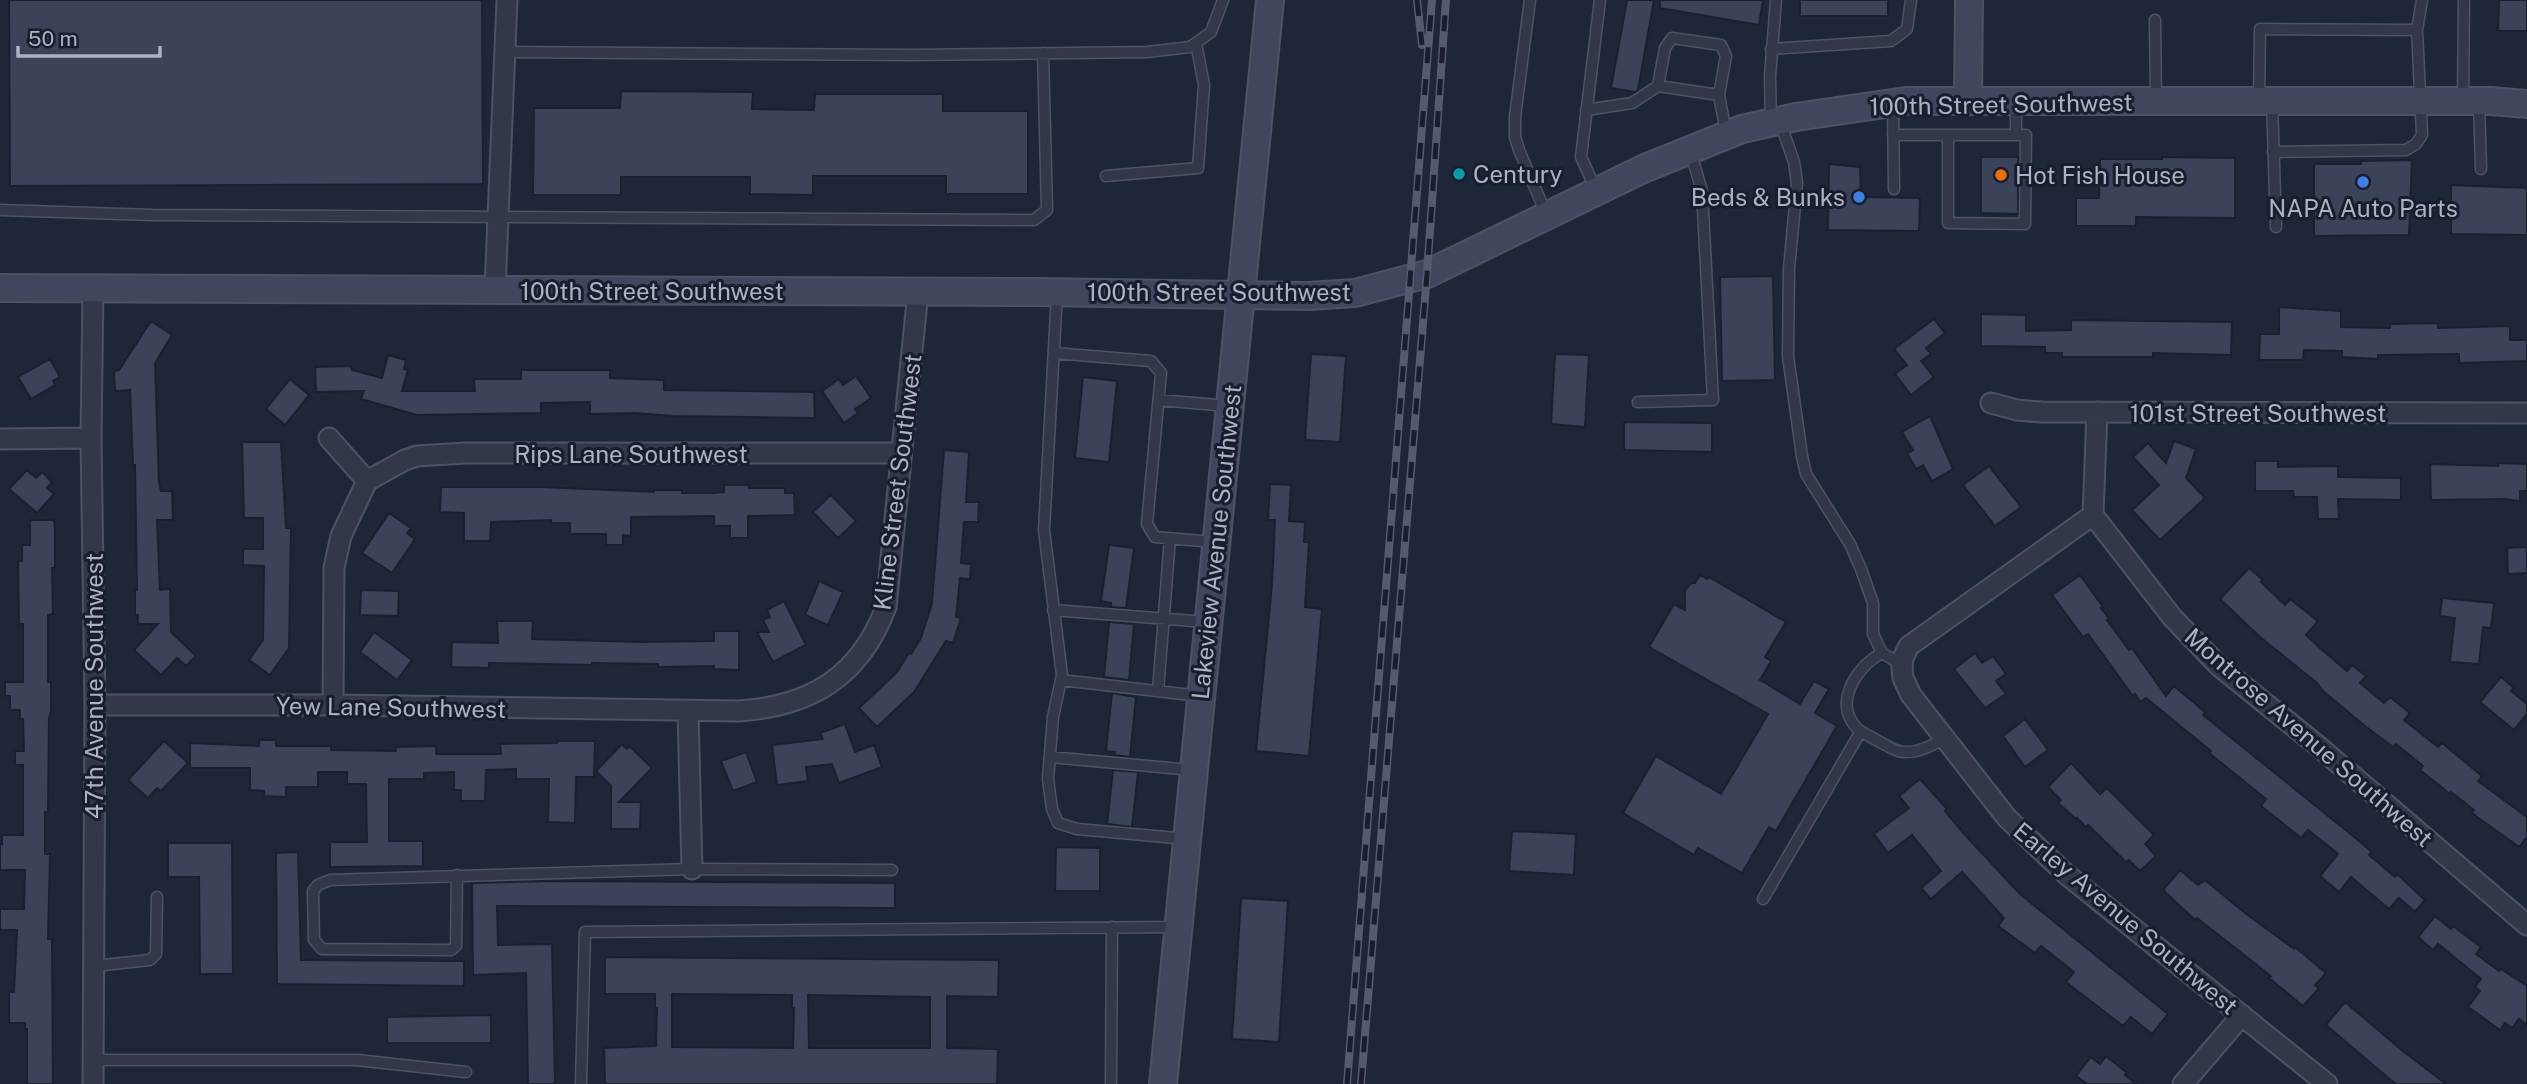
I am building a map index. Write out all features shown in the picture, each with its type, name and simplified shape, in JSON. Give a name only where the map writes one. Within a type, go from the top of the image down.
[{"type":"main road","name":"Lakeview Avenue Southwest","points":[[1163,1084],[1270,0]]},
{"type":"main road","points":[[1968,100],[1969,0]]},
{"type":"main road","name":"100th Street Southwest","points":[[0,288],[1240,296],[1355,293],[1427,274],[1690,149],[1775,121],[1893,102],[1968,100],[2418,101],[2527,104]]},
{"type":"street","points":[[495,290],[507,0]]},
{"type":"street","name":"47th Avenue Southwest","points":[[93,288],[93,1084]]},
{"type":"street","name":"Kline Street Southwest","points":[[688,712],[765,709],[792,704],[814,694],[845,672],[862,654],[877,631],[887,607],[918,292]]},
{"type":"street","name":"101st Street Southwest","points":[[1991,403],[2029,412],[2527,413]]},
{"type":"street","points":[[1902,665],[1905,652],[1916,640],[2093,515],[2097,412]]},
{"type":"street","points":[[0,439],[91,438]]},
{"type":"street","points":[[329,438],[367,481],[341,536],[334,568],[333,705]]},
{"type":"street","name":"Rips Lane Southwest","points":[[367,481],[417,456],[466,453],[901,453]]},
{"type":"street","name":"Montrose Avenue Southwest","points":[[2093,515],[2172,617],[2219,666],[2527,925]]},
{"type":"street","name":"Earley Avenue Southwest","points":[[1902,665],[1903,678],[1911,695],[2007,818],[2049,859],[2327,1084]]},
{"type":"street","name":"Yew Lane Southwest","points":[[95,705],[333,705],[688,712]]},
{"type":"street","points":[[688,712],[692,869]]},
{"type":"street","points":[[2183,1084],[2242,1015]]},
{"type":"lane","points":[[505,51],[912,55],[1147,52],[1190,47],[1196,43],[1211,32],[1223,0]]},
{"type":"lane","points":[[1530,0],[1515,117],[1516,137],[1547,216]]},
{"type":"lane","points":[[1597,192],[1581,157],[1600,0]]},
{"type":"lane","points":[[1776,0],[1771,49],[1775,121],[1794,162],[1797,183],[1789,269],[1788,356],[1802,456],[1806,474],[1850,544],[1861,569],[1873,603],[1873,634],[1882,653],[1902,665]]},
{"type":"lane","points":[[1771,49],[1891,41],[1907,29],[1911,0]]},
{"type":"lane","points":[[2273,152],[2406,150],[2416,144],[2422,135],[2418,101],[2417,30],[2422,0]]},
{"type":"lane","points":[[2464,0],[2471,102],[2481,169]]},
{"type":"lane","points":[[2155,20],[2155,101]]},
{"type":"lane","points":[[2276,227],[2273,152],[2265,101],[2260,29],[2417,30]]},
{"type":"lane","points":[[1658,86],[1665,48],[1672,38],[1721,45],[1726,56],[1719,95],[1727,135]]},
{"type":"lane","points":[[1106,176],[1198,168],[1204,85],[1196,43]]},
{"type":"lane","points":[[0,210],[166,215],[1034,220],[1047,210],[1043,53]]},
{"type":"lane","points":[[1586,110],[1632,103],[1658,86],[1719,95]]},
{"type":"lane","points":[[2016,100],[2016,135]]},
{"type":"lane","points":[[1893,102],[1894,189]]},
{"type":"lane","points":[[1893,135],[1948,135],[2026,135],[2025,224],[1948,222],[1948,135]]},
{"type":"lane","points":[[1638,402],[1713,400],[1702,191],[1690,149]]},
{"type":"lane","points":[[1057,293],[1044,530],[1061,680],[1053,717],[1048,779],[1052,809],[1058,822],[1077,830],[1187,839]]},
{"type":"lane","points":[[1054,353],[1151,361],[1161,373],[1147,524],[1155,537],[1216,542]]},
{"type":"lane","points":[[1158,400],[1230,406]]},
{"type":"lane","points":[[1158,691],[1170,538]]},
{"type":"lane","points":[[1053,610],[1208,623]]},
{"type":"lane","points":[[1882,653],[1866,662],[1849,689],[1850,717],[1861,731],[1895,750],[1905,752],[1928,747],[1945,738]]},
{"type":"lane","points":[[1061,680],[1201,696]]},
{"type":"lane","points":[[1763,899],[1861,731]]},
{"type":"lane","points":[[1050,757],[1194,770]]},
{"type":"lane","points":[[457,875],[456,946],[451,950],[323,949],[314,940],[313,891],[318,885],[330,880],[457,875],[692,869],[892,870]]},
{"type":"lane","points":[[94,966],[150,960],[156,954],[157,897]]},
{"type":"lane","points":[[1111,1084],[1112,927]]},
{"type":"lane","points":[[582,1084],[585,932],[1178,927]]},
{"type":"lane","points":[[93,1060],[357,1060],[466,1072]]},
{"type":"building","points":[[9,0],[482,0],[483,184],[10,186]]},
{"type":"building","points":[[1627,0],[1654,0],[1638,90],[1635,92],[1611,88]]},
{"type":"building","points":[[1660,0],[1763,0],[1759,25],[1660,8]]},
{"type":"building","points":[[1800,0],[1888,0],[1888,16],[1800,16]]},
{"type":"building","points":[[2499,0],[2527,0],[2527,31],[2498,31]]},
{"type":"building","points":[[621,91],[753,92],[752,109],[814,110],[815,94],[943,94],[943,111],[1028,111],[1028,194],[946,194],[946,176],[813,176],[813,195],[750,194],[750,177],[621,177],[621,195],[533,195],[534,108],[620,108]]},
{"type":"building","name":"Hot Fish House","points":[[1981,157],[2018,157],[2018,214],[1981,213]]},
{"type":"building","points":[[2235,158],[2235,218],[2136,217],[2136,226],[2076,226],[2076,198],[2099,198],[2100,159]]},
{"type":"building","name":"NAPA Auto Parts","points":[[2412,160],[2409,235],[2314,236],[2314,164]]},
{"type":"building","name":"Beds & Bunks","points":[[1829,164],[1860,167],[1861,197],[1920,198],[1919,231],[1828,230]]},
{"type":"building","points":[[2451,185],[2527,188],[2527,235],[2451,234]]},
{"type":"building","points":[[1773,276],[1775,380],[1722,381],[1720,277]]},
{"type":"building","points":[[2279,307],[2341,311],[2341,327],[2390,328],[2390,324],[2438,323],[2438,328],[2510,326],[2510,340],[2527,340],[2527,361],[2459,363],[2459,354],[2378,355],[2378,359],[2342,357],[2342,351],[2304,350],[2303,360],[2259,360],[2260,334],[2279,334]]},
{"type":"building","points":[[1981,314],[2026,315],[2026,331],[2071,330],[2071,320],[2232,322],[2231,355],[2153,353],[2153,357],[2062,357],[2062,353],[2045,353],[2045,347],[1981,346]]},
{"type":"building","points":[[1934,319],[1945,333],[1926,348],[1931,354],[1921,361],[1934,377],[1911,395],[1895,374],[1907,365],[1894,349]]},
{"type":"building","points":[[151,321],[172,335],[155,363],[159,482],[161,491],[172,491],[173,520],[157,520],[160,590],[170,589],[171,632],[196,656],[186,666],[177,658],[161,675],[134,650],[158,624],[138,624],[138,615],[135,615],[135,465],[130,390],[115,391],[114,371],[119,370]]},
{"type":"building","points":[[1311,354],[1346,356],[1340,442],[1305,440]]},
{"type":"building","points":[[1555,354],[1589,355],[1585,427],[1551,424]]},
{"type":"building","points":[[388,355],[406,360],[404,369],[408,370],[402,391],[475,391],[474,379],[521,379],[521,370],[610,370],[610,378],[664,380],[664,390],[814,392],[815,418],[590,414],[590,402],[541,403],[541,413],[417,415],[361,399],[364,391],[316,392],[315,367],[351,366],[352,370],[382,378]]},
{"type":"building","points":[[50,359],[60,377],[53,381],[55,385],[31,399],[18,377]]},
{"type":"building","points":[[856,376],[871,398],[855,409],[858,413],[844,423],[822,391],[839,379],[843,385]]},
{"type":"building","points":[[1083,377],[1117,381],[1109,462],[1075,458]]},
{"type":"building","points":[[290,379],[309,395],[285,425],[266,409]]},
{"type":"building","points":[[1930,416],[1953,469],[1932,481],[1923,465],[1916,469],[1907,453],[1913,450],[1902,432]]},
{"type":"building","points":[[1624,422],[1712,423],[1712,452],[1624,450]]},
{"type":"building","points":[[2174,441],[2196,449],[2186,478],[2205,498],[2160,540],[2132,510],[2159,485],[2133,457],[2148,443],[2166,463]]},
{"type":"building","points":[[242,442],[281,442],[286,528],[291,528],[289,648],[270,675],[249,660],[263,640],[264,566],[243,565],[243,549],[263,549],[263,518],[244,518]]},
{"type":"building","points":[[944,450],[969,452],[966,502],[979,502],[978,522],[964,522],[961,563],[971,564],[970,579],[960,578],[956,617],[961,618],[953,643],[946,641],[914,692],[877,727],[859,708],[896,673],[909,653],[911,654],[921,638],[932,603]]},
{"type":"building","points":[[2255,461],[2278,461],[2278,467],[2338,466],[2338,477],[2401,478],[2401,500],[2338,499],[2339,519],[2318,519],[2317,497],[2294,497],[2293,491],[2255,491]]},
{"type":"building","points":[[2498,463],[2527,464],[2527,491],[2520,491],[2520,501],[2431,500],[2430,464],[2498,466]]},
{"type":"building","points":[[1989,466],[2021,507],[1995,526],[1963,485]]},
{"type":"building","points":[[27,470],[36,478],[42,472],[52,482],[47,488],[54,494],[37,513],[9,489]]},
{"type":"building","points":[[1270,484],[1291,485],[1289,521],[1305,522],[1304,542],[1309,542],[1305,607],[1322,609],[1309,756],[1256,751],[1272,584],[1275,520],[1268,520]]},
{"type":"building","points":[[724,485],[785,488],[785,493],[794,493],[795,515],[748,516],[748,538],[730,538],[730,526],[714,526],[714,516],[631,517],[631,536],[623,535],[623,545],[606,545],[606,534],[570,534],[570,523],[551,523],[551,520],[491,522],[490,541],[464,541],[464,513],[440,512],[441,487],[541,487],[654,492],[682,490],[682,493],[714,493],[724,492]]},
{"type":"building","points":[[831,495],[856,521],[838,538],[813,512]]},
{"type":"building","points":[[389,513],[411,528],[407,533],[415,539],[392,573],[362,553]]},
{"type":"building","points":[[30,520],[54,520],[55,531],[55,568],[52,568],[53,614],[48,615],[51,711],[48,812],[45,812],[45,854],[50,854],[48,939],[52,939],[53,1084],[27,1084],[27,1029],[25,1023],[9,1023],[9,992],[14,992],[17,930],[0,930],[0,909],[24,909],[25,870],[0,870],[0,844],[2,835],[23,835],[23,765],[15,765],[15,751],[24,751],[23,719],[20,719],[20,710],[10,710],[10,696],[5,696],[5,682],[23,682],[23,624],[19,624],[18,561],[22,561],[22,545],[30,545]]},
{"type":"building","points":[[1109,545],[1134,548],[1126,608],[1111,607],[1111,603],[1101,601]]},
{"type":"building","points":[[2527,547],[2527,573],[2508,574],[2507,548]]},
{"type":"building","points":[[2249,568],[2285,605],[2290,599],[2318,621],[2306,635],[2321,649],[2347,671],[2352,665],[2366,676],[2360,683],[2384,703],[2390,697],[2410,713],[2404,720],[2438,747],[2442,743],[2482,776],[2478,781],[2527,817],[2527,837],[2519,847],[2420,770],[2423,766],[2396,744],[2393,747],[2365,726],[2260,637],[2220,599]]},
{"type":"building","points":[[1700,575],[1707,579],[1709,577],[1786,622],[1765,657],[1771,661],[1760,680],[1800,704],[1814,681],[1829,689],[1815,713],[1837,726],[1776,831],[1769,827],[1742,873],[1698,848],[1694,855],[1623,813],[1656,756],[1721,794],[1768,714],[1649,647],[1674,604],[1685,610],[1685,590],[1691,583],[1695,583]]},
{"type":"building","points":[[2080,575],[2103,607],[2101,608],[2109,619],[2107,620],[2129,650],[2132,648],[2166,696],[2174,686],[2205,712],[2203,715],[2372,852],[2369,855],[2395,877],[2397,874],[2425,900],[2415,912],[2399,898],[2389,909],[2351,877],[2339,892],[2320,876],[2338,854],[2308,830],[2301,838],[2261,806],[2266,799],[2209,753],[2211,751],[2146,698],[2140,702],[2135,694],[2133,696],[2088,634],[2083,637],[2052,595]]},
{"type":"building","points":[[819,581],[843,592],[828,625],[805,615]]},
{"type":"building","points":[[361,590],[399,591],[398,616],[360,615]]},
{"type":"building","points":[[2442,598],[2494,603],[2491,628],[2483,627],[2479,664],[2450,662],[2455,618],[2440,616]]},
{"type":"building","points":[[784,601],[806,645],[773,662],[757,632],[769,632],[763,620],[770,617],[767,610]]},
{"type":"building","points":[[497,621],[533,621],[532,639],[714,641],[714,631],[739,631],[739,670],[714,669],[714,666],[658,667],[658,664],[592,663],[489,663],[489,668],[451,667],[452,642],[498,643]]},
{"type":"building","points":[[1109,622],[1134,624],[1129,680],[1104,677]]},
{"type":"building","points":[[374,632],[412,660],[397,680],[360,652]]},
{"type":"building","points":[[1975,653],[1982,663],[1993,656],[2006,674],[1996,681],[2006,694],[1985,708],[1954,669]]},
{"type":"building","points":[[2501,677],[2514,688],[2511,691],[2527,704],[2527,714],[2514,730],[2480,702]]},
{"type":"building","points":[[1112,693],[1136,697],[1130,757],[1106,751]]},
{"type":"building","points":[[2025,719],[2048,750],[2025,767],[2003,736]]},
{"type":"building","points":[[845,724],[855,752],[874,745],[882,767],[839,783],[832,764],[806,767],[808,781],[777,785],[772,745],[823,739],[820,733]]},
{"type":"building","points":[[259,740],[276,740],[276,746],[331,746],[331,750],[396,751],[396,747],[436,746],[436,754],[501,754],[500,744],[595,741],[594,777],[576,777],[575,823],[548,822],[549,779],[516,779],[516,769],[486,770],[485,801],[461,801],[461,790],[454,790],[454,772],[424,773],[424,779],[389,779],[389,841],[423,841],[423,866],[330,867],[330,842],[367,842],[366,784],[347,784],[347,772],[318,772],[318,787],[286,787],[286,797],[264,796],[264,791],[250,790],[250,768],[190,768],[190,743],[259,746]]},
{"type":"building","points":[[164,741],[188,763],[161,791],[157,788],[148,798],[128,780]]},
{"type":"building","points":[[622,744],[627,749],[629,746],[652,768],[619,802],[641,802],[640,829],[611,829],[611,786],[596,771]]},
{"type":"building","points":[[746,752],[757,782],[733,791],[721,761]]},
{"type":"building","points":[[2071,763],[2100,794],[2107,788],[2154,835],[2145,844],[2156,856],[2140,871],[2129,860],[2126,862],[2088,825],[2086,827],[2058,803],[2061,800],[2048,787]]},
{"type":"building","points":[[1113,770],[1138,772],[1132,827],[1107,824]]},
{"type":"building","points":[[1920,779],[1947,809],[1945,811],[1965,835],[2020,894],[2168,1014],[2152,1034],[2131,1017],[2123,1026],[2066,982],[2074,972],[2041,946],[2035,953],[1998,926],[2004,918],[1962,872],[1931,899],[1921,888],[1941,871],[1912,835],[1888,853],[1874,834],[1909,808],[1899,796]]},
{"type":"building","points":[[1512,831],[1576,834],[1574,875],[1509,871]]},
{"type":"building","points":[[168,843],[232,843],[233,974],[200,974],[199,877],[168,877]]},
{"type":"building","points":[[1056,847],[1100,848],[1100,891],[1055,891]]},
{"type":"building","points":[[298,852],[301,960],[464,961],[464,986],[277,984],[276,853]]},
{"type":"building","points":[[2180,870],[2198,885],[2205,880],[2326,973],[2315,985],[2319,988],[2303,1006],[2269,978],[2271,976],[2197,918],[2195,920],[2163,890]]},
{"type":"building","points":[[472,883],[895,883],[895,908],[497,906],[498,945],[552,944],[555,1084],[528,1084],[526,973],[473,975]]},
{"type":"building","points":[[1241,898],[1288,901],[1279,1042],[1232,1039]]},
{"type":"building","points":[[2435,916],[2481,947],[2476,954],[2499,971],[2501,969],[2527,986],[2527,1025],[2519,1019],[2512,1028],[2505,1023],[2500,1030],[2468,1007],[2480,991],[2475,987],[2481,979],[2438,944],[2433,950],[2418,937]]},
{"type":"building","points":[[605,957],[999,960],[998,997],[947,996],[947,1048],[998,1049],[997,1084],[605,1084],[604,1048],[656,1046],[657,1008],[655,994],[605,994]],"holes":[[[672,994],[792,995],[793,1048],[672,1047]],[[808,995],[930,997],[930,1048],[809,1048]]]},
{"type":"building","points":[[2345,1002],[2446,1084],[2396,1084],[2386,1076],[2326,1025]]},
{"type":"building","points":[[491,1015],[491,1043],[387,1043],[387,1017]]},
{"type":"building","points":[[2106,1056],[2136,1084],[2087,1084],[2076,1076],[2091,1057],[2100,1064]]},
{"type":"railway","points":[[1417,0],[1422,45]]},
{"type":"railway","points":[[1347,1084],[1432,0]]},
{"type":"railway","points":[[1361,1084],[1427,274],[1446,0]]},
{"type":"place","name":"Century","points":[[1459,174]]},
{"type":"place","name":"Hot Fish House","points":[[2001,175]]},
{"type":"place","name":"NAPA Auto Parts","points":[[2363,182]]},
{"type":"place","name":"Beds & Bunks","points":[[1859,197]]}]
